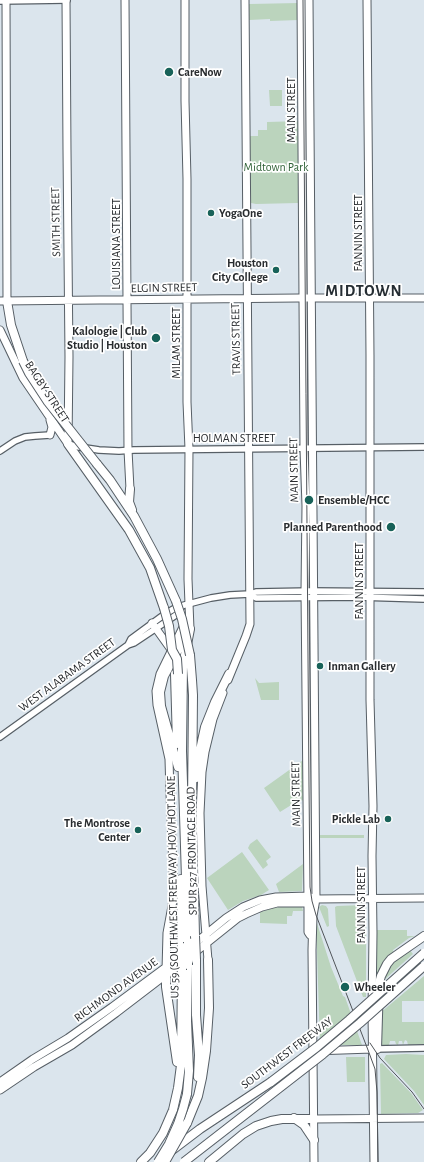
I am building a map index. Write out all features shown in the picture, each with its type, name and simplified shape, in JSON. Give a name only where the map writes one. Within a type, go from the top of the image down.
[{"type":"highway","points":[[4,301],[10,325],[29,373],[48,402],[110,480],[134,516],[157,559],[176,601],[190,655],[196,1015],[198,1035],[194,1095],[187,1123],[165,1162]]},
{"type":"highway","name":"US 59 (SOUTHWEST FREEWAY) HOV/HOT LANE","points":[[68,444],[129,530],[150,568],[164,608],[172,650],[177,659],[186,857],[185,968],[189,1071],[194,1095],[183,1109],[169,1144],[157,1162]]},
{"type":"highway","points":[[130,489],[129,502],[134,516]]},
{"type":"highway","points":[[182,751],[183,665],[190,629]]},
{"type":"highway","points":[[178,767],[161,706],[160,692],[164,676],[190,629]]},
{"type":"highway","points":[[177,674],[178,767],[185,945]]},
{"type":"highway","points":[[192,806],[205,727],[214,702],[229,674]]},
{"type":"highway","points":[[186,857],[186,750],[191,680]]},
{"type":"highway","points":[[375,1049],[379,983],[381,976],[391,959],[424,936]]},
{"type":"highway","name":"SOUTHWEST FREEWAY","points":[[157,1162],[200,1129],[271,1082],[323,1042],[424,953]]},
{"type":"highway","points":[[194,1095],[202,1078],[208,1027],[208,960]]},
{"type":"highway","name":"SOUTHWEST FREEWAY","points":[[184,1162],[323,1054],[424,966]]},
{"type":"highway","points":[[141,1162],[163,1133],[172,1110],[178,1088],[181,1064],[185,968]]},
{"type":"highway","points":[[166,971],[167,992],[177,1059],[178,1088]]},
{"type":"highway","points":[[293,1118],[304,1125],[314,1140]]},
{"type":"highway","points":[[210,1162],[243,1134],[256,1126],[282,1119],[314,1118]]},
{"type":"main road","points":[[4,301],[6,0]]},
{"type":"main road","name":"SMITH STREET","points":[[66,0],[69,357],[68,444]]},
{"type":"main road","name":"LOUISIANA STREET","points":[[125,0],[128,450],[130,489]]},
{"type":"main road","name":"MILAM STREET","points":[[185,0],[189,449],[188,604],[190,629]]},
{"type":"main road","name":"TRAVIS STREET","points":[[229,674],[250,624],[245,0]]},
{"type":"main road","name":"MAIN STREET","points":[[301,0],[307,298]]},
{"type":"main road","name":"MAIN STREET","points":[[309,0],[307,298],[308,449],[314,594],[316,899],[312,938],[314,1162]]},
{"type":"main road","name":"FANNIN STREET","points":[[367,0],[370,298],[370,700],[373,806],[372,981],[375,1049],[373,1060],[374,1118]]},
{"type":"main road","name":"ELGIN STREET","points":[[4,301],[247,298],[424,298]]},
{"type":"main road","name":"BAGBY STREET","points":[[0,330],[19,372],[68,444]]},
{"type":"main road","points":[[48,416],[52,427],[50,435]]},
{"type":"main road","name":"MAIN STREET","points":[[308,449],[305,594],[308,932],[312,938]]},
{"type":"main road","points":[[166,971],[167,933],[174,895],[170,779],[167,748],[156,699],[158,682],[190,614]]},
{"type":"main road","points":[[154,626],[172,650]]},
{"type":"main road","name":"SPUR 527 FRONTAGE ROAD","points":[[208,960],[202,886],[200,821],[202,772],[213,719],[229,674]]},
{"type":"main road","name":"RICHMOND AVENUE","points":[[0,1090],[34,1067],[72,1045],[116,1013],[166,971],[205,935],[234,912],[260,900],[276,896],[316,899]]},
{"type":"main road","points":[[316,899],[424,898]]},
{"type":"main road","name":"RICHMOND AVENUE","points":[[0,1082],[33,1059],[68,1038],[166,971],[238,918],[254,910],[277,904],[308,899]]},
{"type":"main road","points":[[313,1051],[375,1049]]},
{"type":"main road","points":[[314,1118],[424,1118]]},
{"type":"main road","points":[[374,1118],[374,1162]]},
{"type":"street","points":[[0,0],[66,0]]},
{"type":"street","points":[[0,451],[15,441],[25,437],[50,435]]},
{"type":"street","name":"HOLMAN STREET","points":[[68,444],[99,450],[119,451],[424,447]]},
{"type":"street","points":[[371,595],[424,592]]},
{"type":"street","name":"WEST ALABAMA STREET","points":[[0,737],[128,646],[131,639],[154,626],[177,607],[211,598],[230,595],[250,594],[256,598],[305,594],[371,595]]},
{"type":"street","points":[[371,595],[424,599]]},
{"type":"street","points":[[375,1049],[424,1048]]},
{"type":"green space","points":[[299,3],[299,20],[249,20],[249,4]]},
{"type":"green space","points":[[269,90],[282,90],[282,106],[270,106]]},
{"type":"green space","name":"Midtown Park","points":[[301,121],[301,202],[251,203],[250,136],[258,136],[258,130],[267,130],[267,122]]},
{"type":"green space","points":[[255,678],[259,683],[279,682],[279,700],[261,700]]},
{"type":"green space","points":[[306,758],[304,800],[296,802],[280,812],[264,788]]},
{"type":"green space","points":[[318,835],[364,835],[364,838],[318,838]]},
{"type":"green space","points":[[257,839],[271,857],[266,861],[268,865],[263,869],[248,848],[250,844]]},
{"type":"green space","points":[[242,852],[269,890],[261,895],[243,901],[228,910],[207,878]]},
{"type":"green space","points":[[303,864],[302,891],[279,892],[276,884]]},
{"type":"green space","points":[[322,905],[326,906],[328,909],[329,926],[327,927],[319,907]]},
{"type":"green space","points":[[364,905],[366,909],[366,997],[363,997],[336,926],[335,907]]},
{"type":"green space","points":[[289,906],[302,907],[303,911],[293,911],[292,916],[287,916],[287,924],[260,923],[260,912],[273,908]]},
{"type":"green space","points":[[316,920],[331,967],[343,996],[345,997],[362,1045],[320,1045]]},
{"type":"green space","points":[[377,930],[407,930],[407,936],[415,936],[409,938],[393,950],[394,953],[376,988]]},
{"type":"green space","points":[[409,949],[413,954],[382,982],[388,965]]},
{"type":"green space","points":[[424,976],[424,1001],[402,1001],[402,1022],[424,1022],[424,1044],[408,1045],[407,1041],[405,1040],[403,1045],[402,1041],[399,1041],[398,1045],[395,1041],[390,1041],[389,1045],[381,1046],[380,1013]]},
{"type":"green space","points":[[386,1055],[424,1055],[424,1105],[414,1091],[384,1059]]},
{"type":"green space","points":[[346,1057],[365,1057],[365,1082],[347,1082]]},
{"type":"green space","points":[[382,1063],[411,1093],[423,1110],[418,1113],[381,1114],[380,1064]]},
{"type":"tram line","points":[[303,0],[310,887],[316,915],[375,1069],[377,1092],[378,1162]]},
{"type":"tram line","points":[[370,1043],[380,1058],[412,1092],[424,1109]]},
{"type":"place","name":"CareNow","points":[[169,72]]},
{"type":"place","name":"YogaOne","points":[[211,213]]},
{"type":"place","name":"Houston City College","points":[[276,270]]},
{"type":"place","name":"Kalologie | Club Studio | Houston","points":[[156,338]]},
{"type":"place","name":"Ensemble/HCC","points":[[309,500]]},
{"type":"place","name":"Planned Parenthood","points":[[391,527]]},
{"type":"place","name":"Inman Gallery","points":[[320,666]]},
{"type":"place","name":"Pickle Lab","points":[[388,819]]},
{"type":"place","name":"The Montrose Center","points":[[138,830]]},
{"type":"place","name":"Wheeler","points":[[345,987]]},
{"type":"district","name":"MIDTOWN","points":[[364,291]]}]
